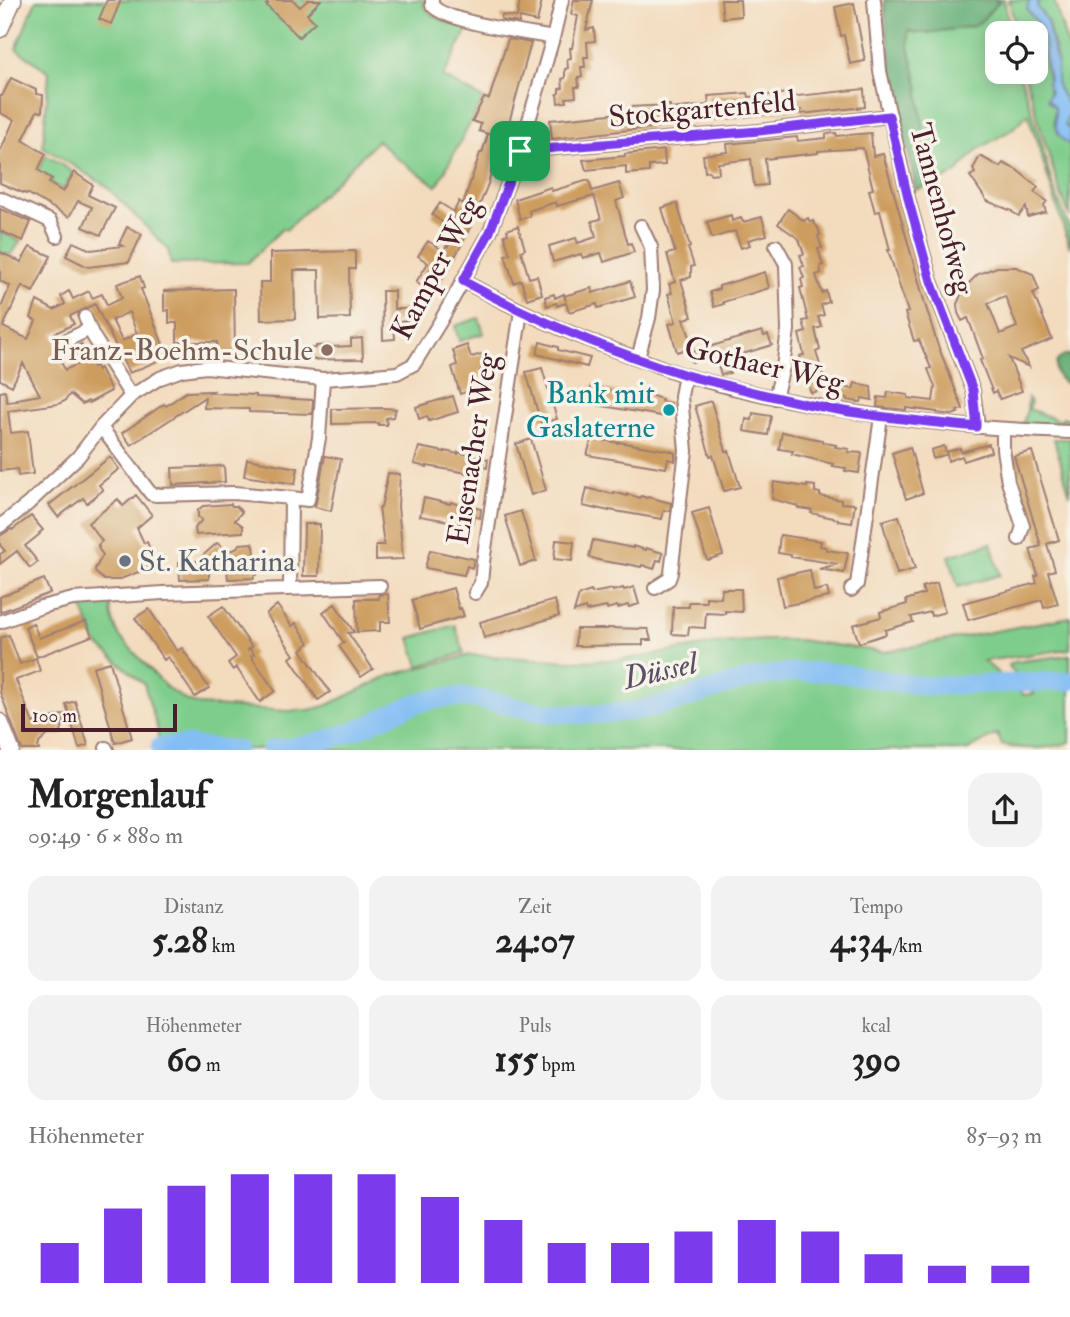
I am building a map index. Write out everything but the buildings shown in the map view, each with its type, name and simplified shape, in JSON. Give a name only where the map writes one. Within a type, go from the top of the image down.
[{"type":"main road","points":[[0,29],[13,0]]},
{"type":"main road","points":[[0,722],[11,750]]},
{"type":"street","points":[[432,0],[436,10],[453,18],[553,38]]},
{"type":"street","name":"Kamper Weg","points":[[0,526],[78,457],[101,427],[131,396],[160,378],[194,368],[323,379],[385,375],[397,373],[414,364],[490,232],[520,151],[562,0]]},
{"type":"street","name":"Tannenhofweg","points":[[874,0],[880,71],[909,202],[931,281],[973,390],[976,427]]},
{"type":"street","name":"Stockgartenfeld","points":[[520,151],[759,131],[889,116]]},
{"type":"street","points":[[0,198],[50,221],[57,236]]},
{"type":"street","points":[[638,358],[649,318],[653,290],[652,247],[642,226]]},
{"type":"street","points":[[775,398],[788,330],[786,264],[776,246]]},
{"type":"street","name":"Gothaer Weg","points":[[463,281],[521,311],[594,343],[685,375],[775,398],[881,417],[1003,430],[1070,432]]},
{"type":"street","name":"Eisenacher Weg","points":[[475,593],[481,583],[521,311]]},
{"type":"street","points":[[67,340],[88,323],[93,336],[131,396]]},
{"type":"street","points":[[655,588],[669,579],[671,573],[686,452],[681,396],[685,375]]},
{"type":"street","points":[[101,427],[151,494],[234,493],[308,500],[319,438],[323,379]]},
{"type":"street","points":[[851,590],[857,584],[881,417]]},
{"type":"street","points":[[1003,430],[1008,482],[1023,526],[1019,539]]},
{"type":"street","points":[[290,589],[291,498]]},
{"type":"street","points":[[0,622],[73,599],[163,593],[380,586]]},
{"type":"green space","points":[[36,0],[423,0],[423,5],[437,18],[468,28],[443,77],[483,99],[437,186],[395,157],[378,140],[286,230],[283,228],[248,263],[171,264],[168,249],[106,186],[43,147],[49,72],[16,49]]},
{"type":"green space","points":[[884,0],[1000,0],[974,26],[927,33],[908,30],[935,184],[916,190],[892,72]]},
{"type":"green space","points":[[1000,0],[1004,0],[1008,21],[985,21],[985,84],[1023,84],[1052,184],[1070,230],[1070,248],[1028,114],[1011,130],[977,150],[956,173],[935,184],[909,47],[908,29],[916,33],[927,33],[974,26]]},
{"type":"green space","points":[[1009,0],[1029,0],[1030,12],[1036,21],[1014,21]]},
{"type":"green space","points":[[1039,0],[1054,0],[1070,55],[1070,129],[1065,124],[1069,114],[1067,104],[1057,86],[1057,61],[1048,21],[1037,6]]},
{"type":"green space","points":[[1048,82],[1049,88],[1048,101],[1055,107],[1054,123],[1061,137],[1070,145],[1070,217],[1028,84]]},
{"type":"green space","points":[[46,155],[73,172],[63,190],[50,183],[52,179],[45,174],[37,187],[32,183]]},
{"type":"green space","points":[[0,231],[20,241],[13,253],[8,255],[0,252]]},
{"type":"green space","points":[[479,318],[484,333],[459,341],[455,326]]},
{"type":"green space","points":[[1064,355],[1070,355],[1070,386],[1056,373],[1057,361]]},
{"type":"green space","points":[[1028,398],[1031,402],[1029,409],[1060,421],[1063,417],[1070,420],[1070,425],[1023,423]]},
{"type":"green space","points":[[1054,439],[1070,439],[1070,495]]},
{"type":"green space","points":[[991,543],[1000,575],[958,587],[949,556]]},
{"type":"green space","points":[[111,599],[112,619],[120,637],[166,687],[187,701],[198,705],[287,711],[326,706],[391,675],[471,655],[570,661],[614,660],[720,643],[765,640],[799,640],[884,652],[1070,617],[1070,649],[984,661],[1005,679],[921,681],[826,671],[787,672],[748,678],[649,706],[600,713],[553,711],[453,696],[409,705],[329,739],[304,744],[252,749],[159,745],[157,727],[144,684],[96,643],[80,601]]},
{"type":"green space","points":[[455,625],[464,653],[419,666],[410,638]]},
{"type":"green space","points":[[1070,655],[1070,675],[1019,678],[1009,665],[1015,662]]},
{"type":"green space","points":[[798,673],[838,675],[915,686],[1016,688],[1023,695],[1034,694],[1028,687],[1070,685],[1070,742],[1019,748],[1002,745],[997,734],[968,750],[281,750],[340,738],[410,707],[443,698],[476,699],[558,715],[606,715],[659,708],[744,683]]},
{"type":"water","points":[[1029,0],[1039,0],[1037,6],[1047,21],[1036,21],[1027,10]]},
{"type":"water","points":[[1048,26],[1057,61],[1057,86],[1067,104],[1069,114],[1065,123],[1070,129],[1070,145],[1058,133],[1055,107],[1047,99],[1050,93]]},
{"type":"water","points":[[1070,675],[1070,685],[1028,687],[1019,678]]},
{"type":"waterway","name":"Düssel","points":[[271,750],[334,738],[408,707],[443,698],[481,699],[542,712],[594,714],[656,707],[746,680],[793,672],[829,672],[929,686],[1070,681]]},
{"type":"waterway","name":"Düssel","points":[[160,747],[185,745],[237,750]]},
{"type":"place","name":"Franz-Boehm-Schule","points":[[327,350]]},
{"type":"place","name":"Bank mit Gaslaterne","points":[[669,410]]},
{"type":"place","name":"St. Katharina","points":[[125,561]]},
{"type":"route","points":[[889,116],[931,281],[973,390],[976,427],[839,411],[685,375],[573,334],[463,281],[490,232],[520,151],[759,131],[889,116]]}]
